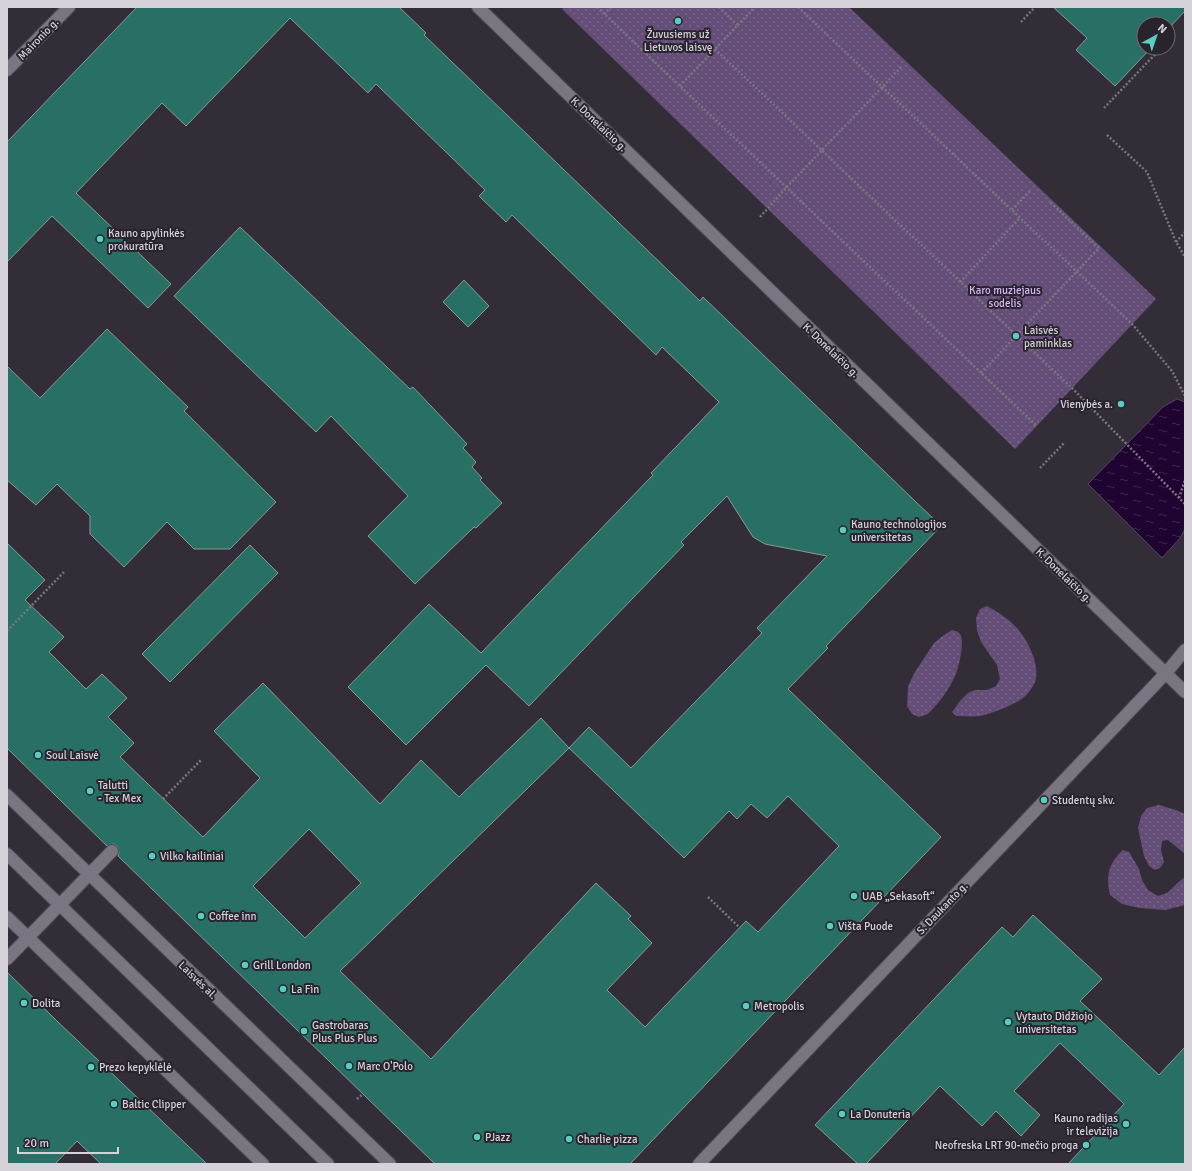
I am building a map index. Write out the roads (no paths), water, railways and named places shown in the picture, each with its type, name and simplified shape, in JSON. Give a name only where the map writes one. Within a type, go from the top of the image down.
[{"type":"street","name":"Maironio g.","points":[[7,70],[69,7]]},
{"type":"street","name":"K. Donelaičio g.","points":[[478,7],[1185,692]]},
{"type":"street","name":"S. Daukanto g.","points":[[699,1164],[1166,673],[1185,650]]},
{"type":"street","name":"Laisvės al.","points":[[7,795],[390,1164]]},
{"type":"street","points":[[7,959],[112,851]]},
{"type":"street","points":[[7,854],[328,1164]]},
{"type":"street","points":[[7,918],[262,1164]]},
{"type":"water","points":[[1177,399],[1185,402],[1185,529],[1180,538],[1162,558],[1088,484],[1163,407]]},
{"type":"place","name":"Žuvusiems už Lietuvos laisvę","points":[[678,21]]},
{"type":"place","name":"Kauno apylinkės prokuratūra","points":[[100,239]]},
{"type":"place","name":"Laisvės paminklas","points":[[1016,336]]},
{"type":"place","name":"Vienybės a.","points":[[1121,404]]},
{"type":"place","name":"Kauno technologijos universitetas","points":[[843,530]]},
{"type":"place","name":"Soul Laisvė","points":[[38,755]]},
{"type":"place","name":"Talutti - Tex Mex","points":[[90,791]]},
{"type":"place","name":"Studentų skv.","points":[[1044,800]]},
{"type":"place","name":"Vilko kailiniai","points":[[152,856]]},
{"type":"place","name":"UAB „Sekasoft“","points":[[854,896]]},
{"type":"place","name":"Coffee inn","points":[[201,916]]},
{"type":"place","name":"Višta Puode","points":[[830,926]]},
{"type":"place","name":"Grill London","points":[[245,965]]},
{"type":"place","name":"La Fin","points":[[283,989]]},
{"type":"place","name":"Dolita","points":[[24,1003]]},
{"type":"place","name":"Metropolis","points":[[746,1006]]},
{"type":"place","name":"Vytauto Didžiojo universitetas","points":[[1008,1022]]},
{"type":"place","name":"Gastrobaras Plus Plus Plus","points":[[304,1031]]},
{"type":"place","name":"Marc O'Polo","points":[[349,1066]]},
{"type":"place","name":"Prezo kepyklėlė","points":[[91,1067]]},
{"type":"place","name":"Baltic Clipper","points":[[114,1104]]},
{"type":"place","name":"La Donuteria","points":[[842,1114]]},
{"type":"place","name":"Kauno radijas ir televizija","points":[[1126,1124]]},
{"type":"place","name":"PJazz","points":[[477,1137]]},
{"type":"place","name":"Charlie pizza","points":[[569,1139]]},
{"type":"place","name":"Neofreska LRT 90-mečio proga","points":[[1086,1145]]},
{"type":"park label","name":"Karo muziejaus sodelis","points":[[1005,296]]}]
